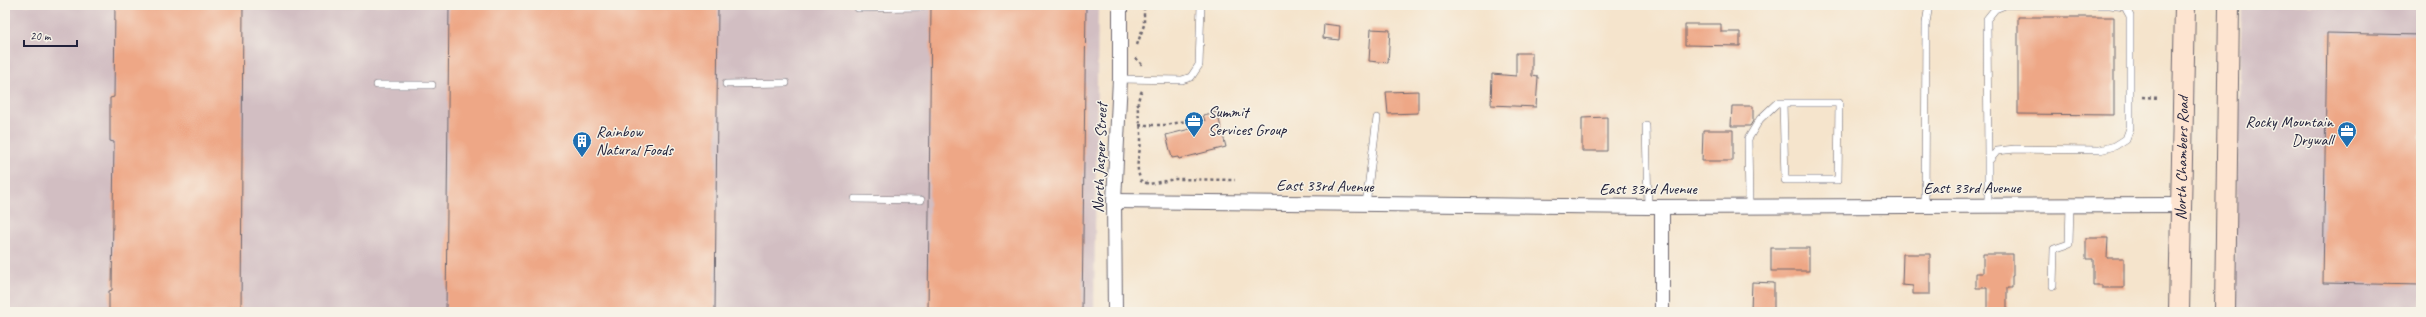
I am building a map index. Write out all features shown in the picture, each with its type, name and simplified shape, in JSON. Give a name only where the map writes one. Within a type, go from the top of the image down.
[{"type":"main road","name":"North Chambers Road","points":[[2179,312],[2183,205],[2185,5]]},
{"type":"main road","points":[[2224,312],[2229,5]]},
{"type":"street","name":"North Jasper Street","points":[[1115,312],[1114,201],[1120,79],[1120,5]]},
{"type":"street","name":"East 33rd Avenue","points":[[1114,201],[1648,207],[2070,204],[2183,205]]},
{"type":"street","points":[[1662,207],[1662,312]]},
{"type":"lane","points":[[1120,79],[1182,80],[1191,77],[1199,65],[1200,5]]},
{"type":"lane","points":[[1925,205],[1926,24],[1929,5]]},
{"type":"lane","points":[[1988,162],[1997,151],[2015,149],[2100,150],[2115,146],[2126,139],[2130,128],[2130,16],[2125,7],[2110,5],[2005,5],[1993,7],[1987,19],[1988,205]]},
{"type":"lane","points":[[858,8],[920,7]]},
{"type":"lane","points":[[726,84],[786,83]]},
{"type":"lane","points":[[377,85],[432,85]]},
{"type":"lane","points":[[1749,206],[1748,139],[1760,119],[1777,103],[1784,103],[1839,103],[1838,180],[1785,180],[1784,103]]},
{"type":"lane","points":[[1366,204],[1376,118]]},
{"type":"lane","points":[[1646,126],[1648,207]]},
{"type":"lane","points":[[855,199],[921,200]]},
{"type":"lane","points":[[2053,286],[2054,249],[2069,244],[2070,204]]},
{"type":"path","points":[[1143,73],[1143,66],[1136,59],[1137,45],[1144,25],[1144,5]]},
{"type":"path","points":[[1143,85],[1137,110],[1140,126],[1141,146],[1136,159],[1136,170],[1141,181],[1150,184],[1176,179],[1234,180]]},
{"type":"path","points":[[2142,97],[2160,98]]},
{"type":"path","points":[[1140,126],[1166,125],[1201,118]]},
{"type":"shaded area","points":[[5,5],[1098,5],[1094,312],[5,312]]},
{"type":"shaded area","points":[[2242,5],[2421,5],[2421,312],[2233,312]]},
{"type":"building","points":[[115,5],[243,5],[241,312],[109,312],[109,291],[112,290],[114,142],[110,141],[110,98],[114,97]]},
{"type":"building","name":"Rainbow Natural Foods","points":[[449,5],[718,5],[715,312],[446,312]]},
{"type":"building","points":[[931,5],[1086,5],[1082,312],[928,312]]},
{"type":"building","points":[[2018,17],[2114,17],[2114,115],[2018,114]]},
{"type":"building","points":[[1324,24],[1340,26],[1339,40],[1323,38]]},
{"type":"building","points":[[1685,24],[1721,24],[1721,32],[1740,32],[1740,46],[1685,45]]},
{"type":"building","points":[[1371,29],[1390,30],[1388,63],[1369,61]]},
{"type":"building","points":[[2327,33],[2421,35],[2421,285],[2323,283]]},
{"type":"building","points":[[1516,53],[1532,53],[1532,76],[1538,77],[1536,107],[1491,105],[1492,74],[1516,76]]},
{"type":"building","points":[[1418,91],[1418,113],[1388,114],[1386,92]]},
{"type":"building","points":[[1732,106],[1753,106],[1753,121],[1750,126],[1731,126]]},
{"type":"building","points":[[1217,112],[1226,147],[1179,159],[1178,157],[1172,158],[1166,135],[1198,127],[1197,123],[1205,121],[1203,115]]},
{"type":"building","points":[[1607,117],[1607,151],[1582,151],[1582,118]]},
{"type":"building","points":[[1703,130],[1733,130],[1733,161],[1702,161]]},
{"type":"building","points":[[2086,238],[2108,238],[2107,258],[2124,258],[2124,288],[2102,288],[2102,285],[2093,285],[2093,259],[2086,259]]},
{"type":"building","points":[[1771,248],[1809,248],[1809,271],[1771,271]]},
{"type":"building","points":[[1903,254],[1930,254],[1930,294],[1913,294],[1913,286],[1902,285]]},
{"type":"building","points":[[1983,254],[2013,254],[2012,288],[2007,288],[2007,312],[1987,312],[1987,288],[1976,288],[1976,273],[1983,273]]},
{"type":"building","points":[[1752,282],[1774,283],[1774,310],[1751,310]]},
{"type":"place","name":"Summit Services Group","points":[[1194,138]]},
{"type":"place","name":"Rocky Mountain Drywall","points":[[2347,148]]},
{"type":"place","name":"Rainbow Natural Foods","points":[[582,158]]}]
